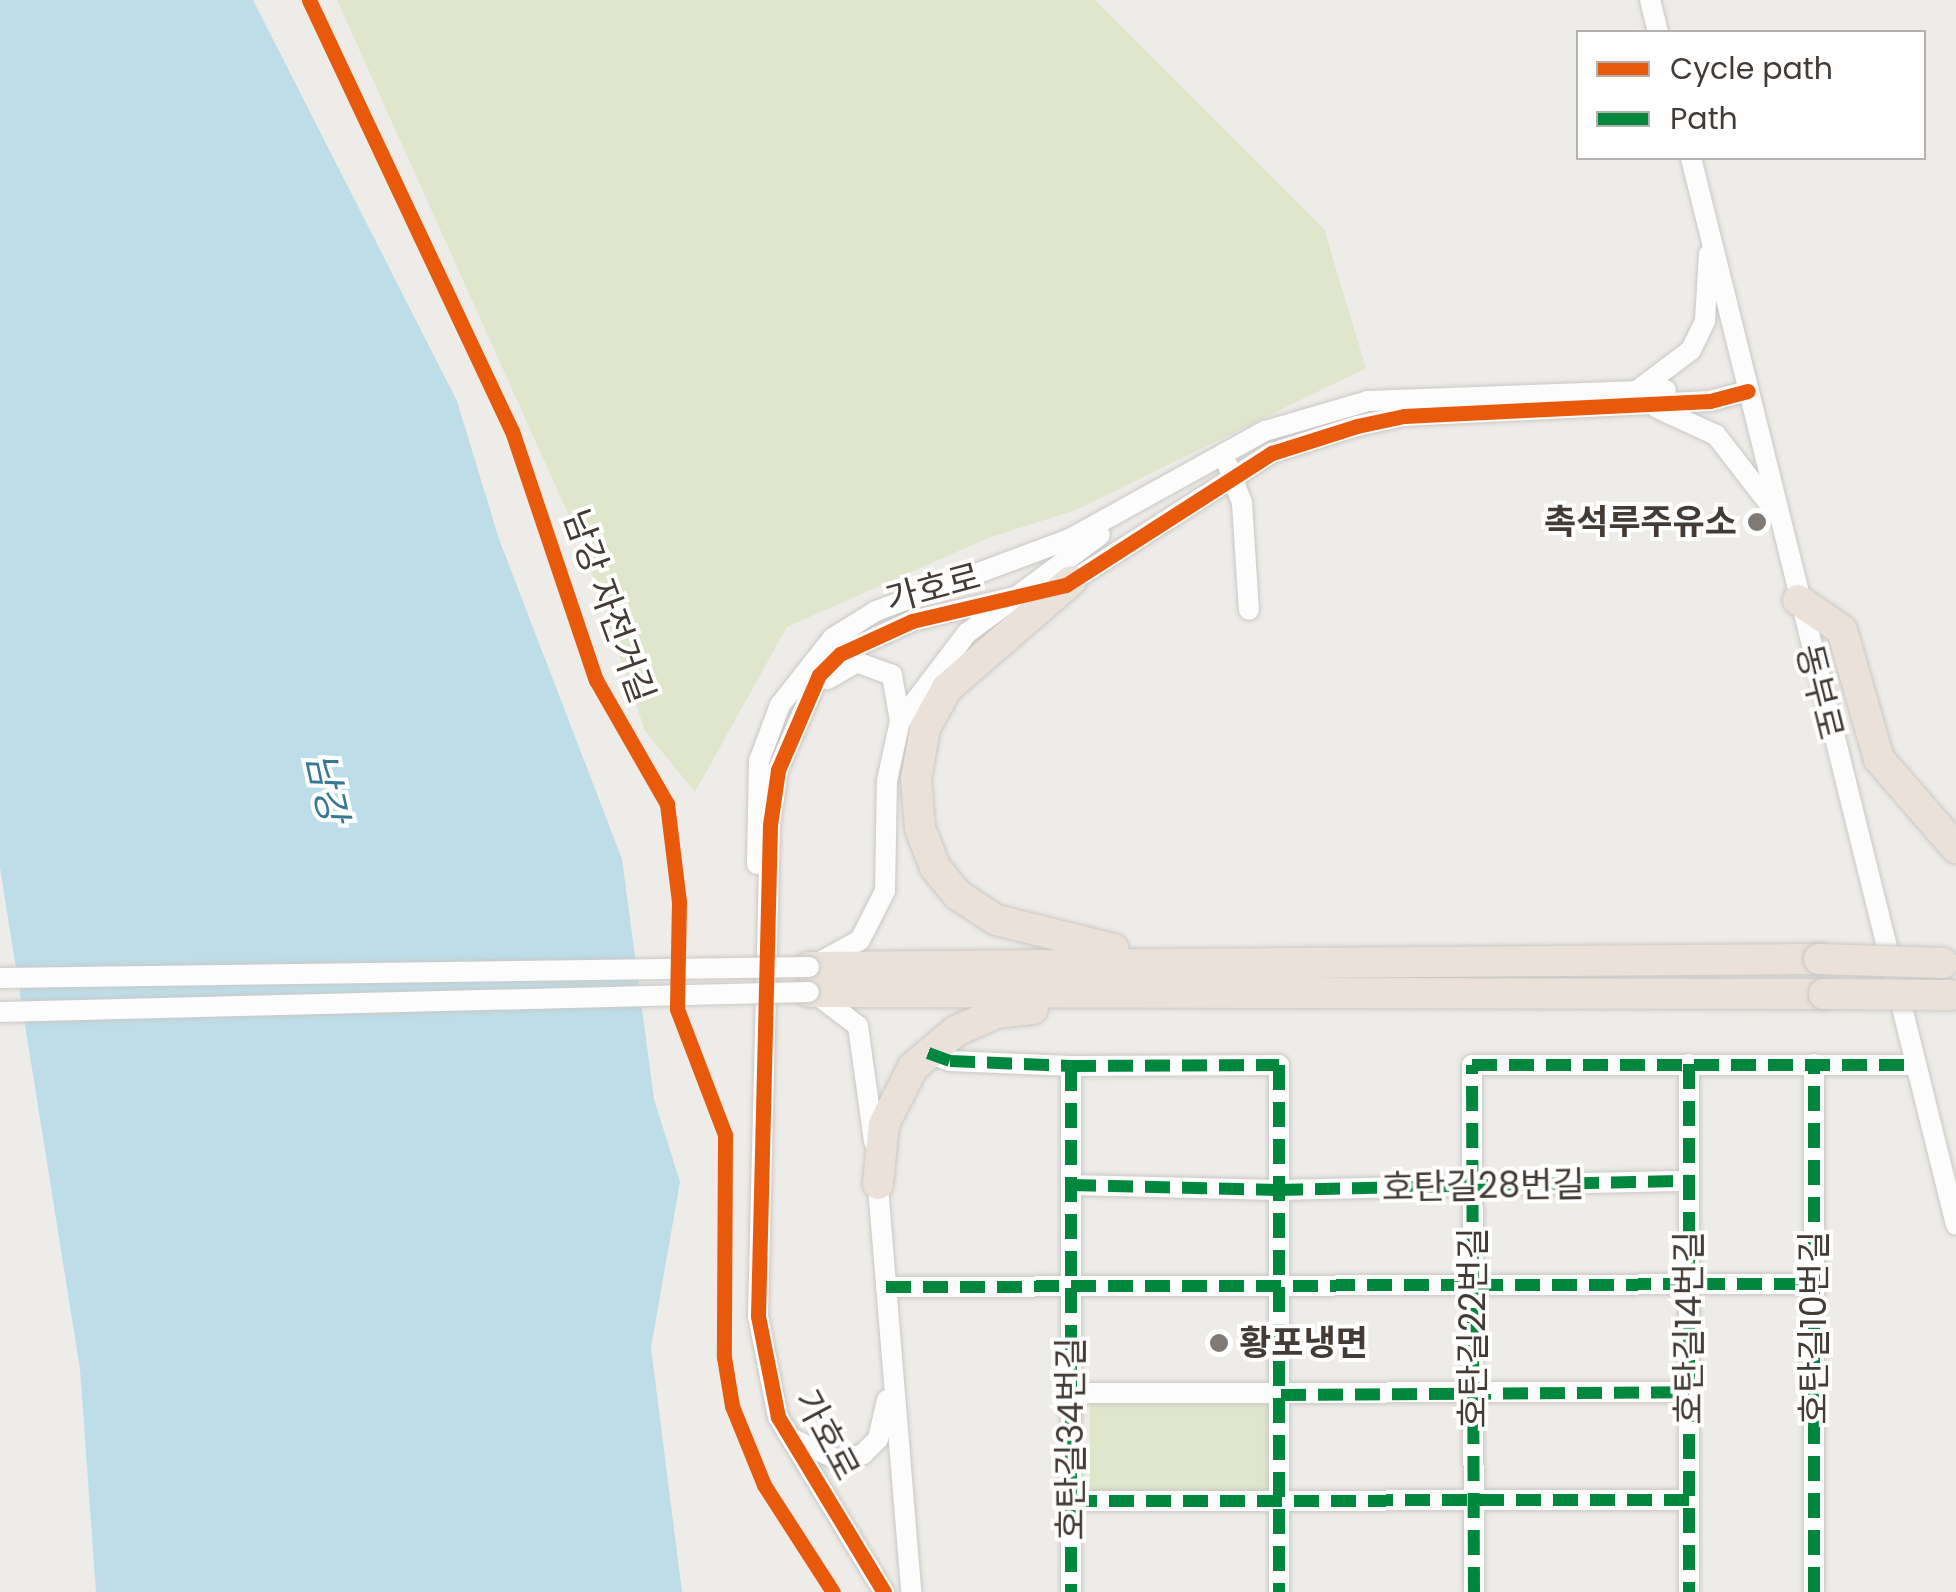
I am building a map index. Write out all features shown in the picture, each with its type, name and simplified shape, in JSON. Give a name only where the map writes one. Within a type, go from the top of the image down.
[{"type":"highway","points":[[1071,581],[974,658],[925,728],[916,778],[920,828],[935,867],[958,895],[1034,936],[1220,959]]},
{"type":"highway","points":[[1798,600],[1842,630],[1879,759],[1956,848]]},
{"type":"highway","points":[[809,979],[1220,959],[1949,963]]},
{"type":"highway","points":[[809,979],[1226,999]]},
{"type":"highway","points":[[878,1184],[896,1092],[928,1052],[996,1013],[1226,999],[1953,995]]},
{"type":"street","points":[[1650,0],[1658,30]]},
{"type":"street","name":"동부로","points":[[1692,160],[1910,1065],[1956,1224]]},
{"type":"street","points":[[1710,232],[1705,321],[1691,350],[1642,397],[1716,435],[1778,516]]},
{"type":"street","name":"가호로","points":[[884,1592],[788,1434],[763,1367],[758,1316],[762,916],[778,770],[798,715],[820,675],[869,638],[1071,581],[1272,453],[1404,416],[1748,391]]},
{"type":"street","name":"가호로","points":[[762,916],[754,833],[760,761],[803,668],[876,611],[1070,539],[1265,431],[1368,402],[1642,397]]},
{"type":"street","points":[[1218,455],[1236,474],[1249,610]]},
{"type":"street","points":[[0,1012],[809,979],[860,940],[886,891],[886,782],[900,721],[937,663],[1161,488]]},
{"type":"street","points":[[798,715],[838,670],[858,662],[892,675],[900,721]]},
{"type":"street","points":[[0,978],[809,979],[858,1026],[878,1184],[912,1592]]},
{"type":"street","points":[[928,1052],[950,1061],[1071,1066],[1278,1065],[1279,1592]]},
{"type":"street","points":[[1689,1064],[1910,1065]]},
{"type":"street","name":"호탄길22번길","points":[[1474,1592],[1472,1065],[1689,1064]]},
{"type":"street","name":"호탄길14번길","points":[[1689,1064],[1689,1592]]},
{"type":"street","name":"호탄길10번길","points":[[1814,1064],[1814,1592]]},
{"type":"street","name":"호탄길34번길","points":[[1071,1066],[1071,1592]]},
{"type":"street","name":"호탄길28번길","points":[[1071,1185],[1278,1190],[1689,1181]]},
{"type":"street","points":[[1278,1286],[1814,1284]]},
{"type":"street","points":[[886,1287],[1071,1286]]},
{"type":"street","name":"호탄길34번길","points":[[1071,1286],[1278,1286]]},
{"type":"street","points":[[788,1434],[838,1460],[862,1454],[878,1439],[886,1419],[890,1334]]},
{"type":"street","points":[[1073,1394],[1689,1392]]},
{"type":"street","points":[[1072,1501],[1689,1500]]},
{"type":"green space","points":[[337,0],[1095,0],[1324,229],[1366,368],[1076,510],[988,538],[787,627],[695,792],[645,731],[583,547]]},
{"type":"green space","points":[[1090,1404],[1271,1404],[1271,1491],[1090,1491]]},
{"type":"water","name":"남강","points":[[0,0],[253,0],[457,401],[499,539],[622,859],[654,1099],[680,1182],[651,1348],[682,1592],[96,1592],[80,1369],[0,868]]},
{"type":"marked path","points":[[928,1053],[950,1061],[1071,1066],[1279,1065],[1279,1592]]},
{"type":"marked path","points":[[1689,1064],[1689,1592]]},
{"type":"marked path","points":[[1814,1064],[1814,1592]]},
{"type":"marked path","points":[[1474,1592],[1472,1065],[1911,1065]]},
{"type":"marked path","points":[[1071,1066],[1071,1592]]},
{"type":"marked path","points":[[1071,1185],[1278,1190],[1689,1181]]},
{"type":"marked path","points":[[886,1287],[1813,1284]]},
{"type":"marked path","points":[[1281,1395],[1689,1392]]},
{"type":"marked path","points":[[1072,1501],[1689,1500]]},
{"type":"cycle path","name":"남강 자전거길","points":[[309,0],[512,431],[596,680],[667,804],[679,902],[677,1009],[725,1135],[724,1357],[732,1406],[764,1485],[833,1592]]},
{"type":"cycle path","points":[[884,1592],[778,1417],[758,1316],[770,825],[778,770],[819,675],[840,654],[912,621],[1066,585],[1272,453],[1357,426],[1404,416],[1710,401],[1748,391]]},
{"type":"place","name":"촉석루주유소","points":[[1757,522]]},
{"type":"place","name":"황포냉면","points":[[1219,1343]]}]
